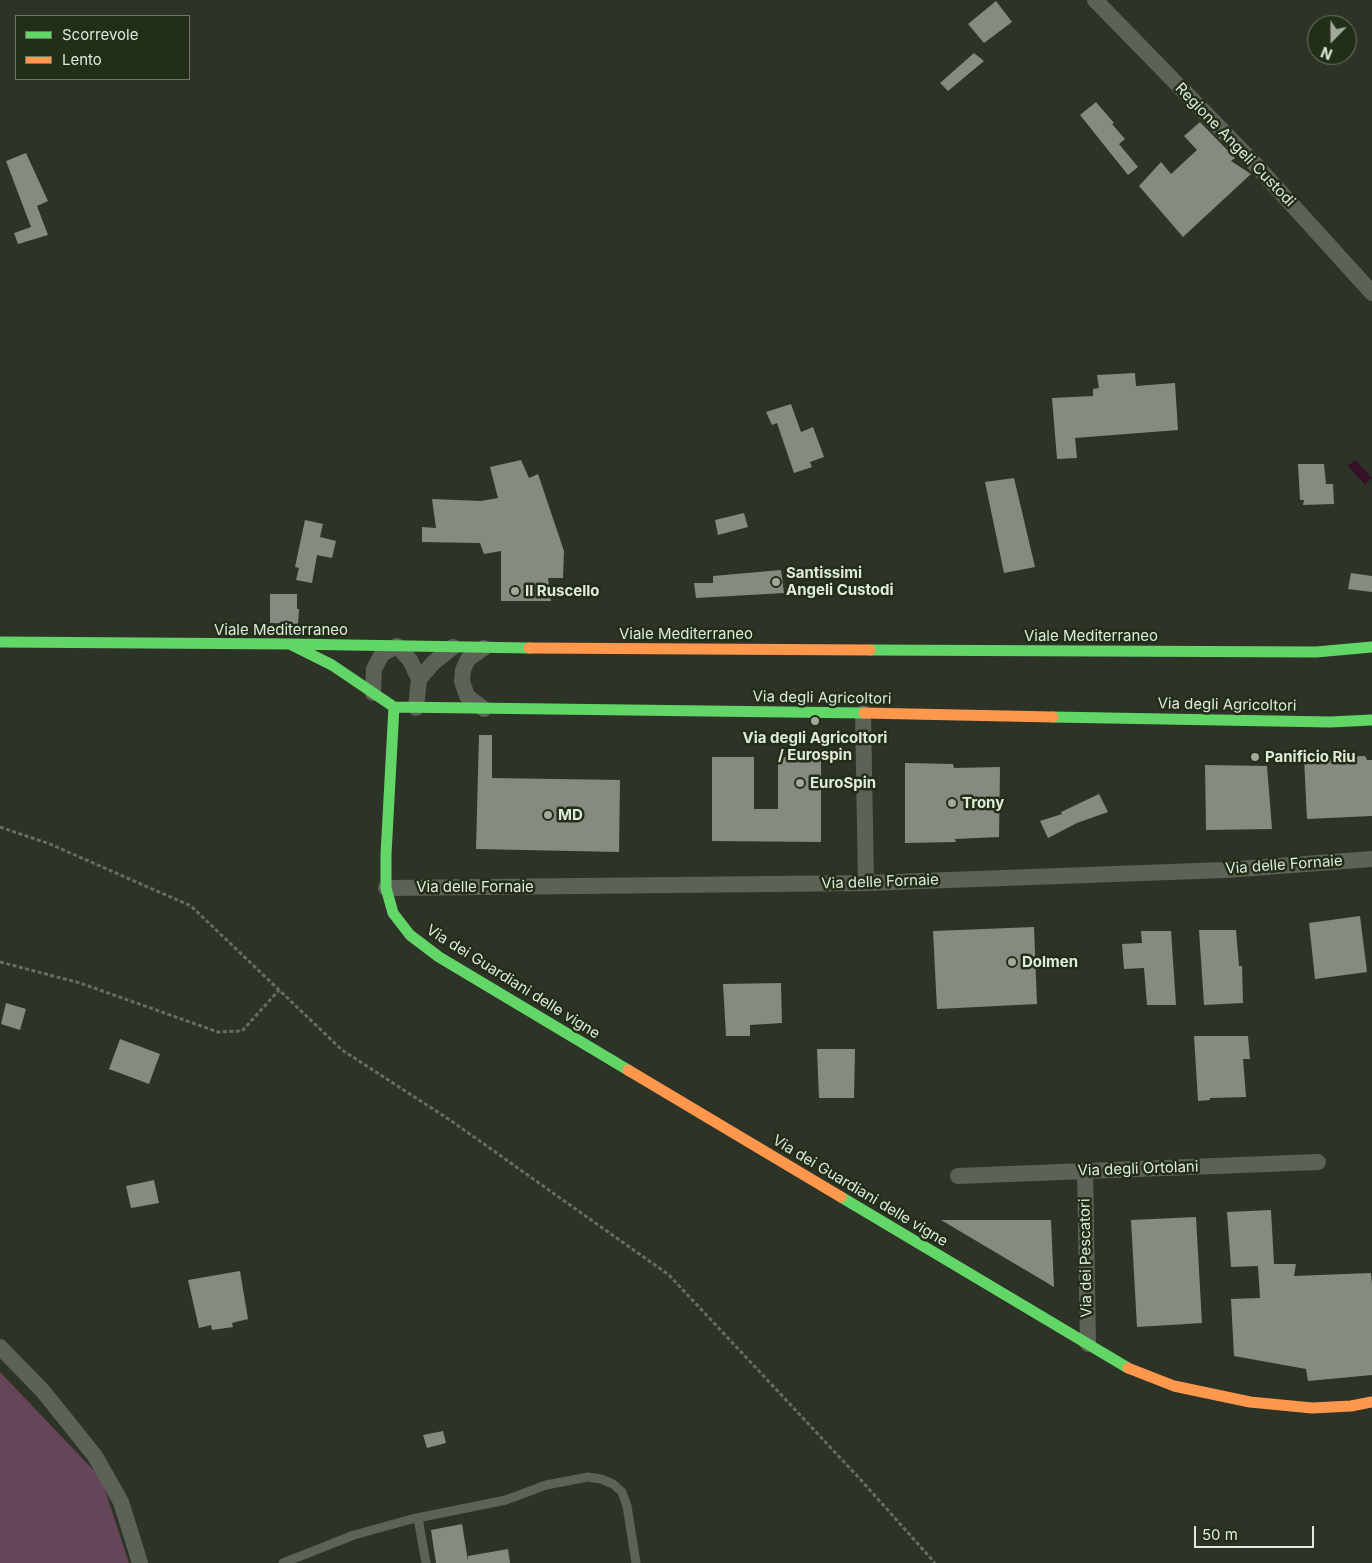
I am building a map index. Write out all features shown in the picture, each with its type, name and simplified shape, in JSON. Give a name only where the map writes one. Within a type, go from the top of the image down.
[{"type":"street","name":"Regione Angeli Custodi","points":[[1094,0],[1256,165],[1372,293]]},
{"type":"street","name":"Viale Mediterraneo","points":[[0,642],[290,644],[485,648],[1316,652],[1372,647]]},
{"type":"street","points":[[290,644],[332,665],[394,707]]},
{"type":"street","points":[[373,693],[374,669],[382,654],[397,646],[410,660],[419,678],[416,708]]},
{"type":"street","points":[[419,678],[433,663],[453,647]]},
{"type":"street","points":[[484,710],[467,696],[462,681],[463,670],[468,660],[485,648]]},
{"type":"street","name":"Via degli Agricoltori","points":[[394,707],[484,710],[863,713],[1330,722],[1372,720]]},
{"type":"street","name":"Via dei Guardiani delle vigne","points":[[394,707],[386,854],[386,888],[393,913],[410,935],[439,957],[1131,1370],[1174,1386],[1250,1402],[1312,1408],[1351,1406],[1372,1402]]},
{"type":"street","points":[[863,713],[866,883]]},
{"type":"street","name":"Via delle Fornaie","points":[[386,888],[866,883],[1225,870],[1372,859]]},
{"type":"street","name":"Via degli Ortolani","points":[[958,1176],[1318,1162]]},
{"type":"street","name":"Via dei Pescatori","points":[[1085,1171],[1088,1344]]},
{"type":"street","points":[[0,1348],[42,1390],[95,1456],[121,1502],[140,1563]]},
{"type":"lane","points":[[283,1563],[354,1535],[418,1518],[506,1500],[546,1486],[575,1478],[588,1477],[601,1479],[613,1484],[622,1492],[627,1506],[636,1563]]},
{"type":"lane","points":[[418,1518],[426,1563]]},
{"type":"path","points":[[0,827],[50,844],[191,906],[342,1050],[450,1120],[669,1275],[860,1479],[934,1563]]},
{"type":"path","points":[[0,962],[80,983],[218,1032],[242,1031],[279,990]]},
{"type":"shaded area","points":[[1355,460],[1372,478],[1365,485],[1348,466]]},
{"type":"shaded area","points":[[0,1372],[101,1478],[129,1563],[0,1563]]},
{"type":"building","points":[[996,1],[1012,22],[984,43],[968,24]]},
{"type":"building","points":[[974,53],[984,61],[948,91],[940,83]]},
{"type":"building","points":[[1096,102],[1125,139],[1119,144],[1138,167],[1128,175],[1080,115]]},
{"type":"building","points":[[1200,122],[1235,158],[1231,161],[1251,174],[1183,237],[1139,186],[1161,162],[1171,174],[1197,150],[1184,136]]},
{"type":"building","points":[[26,153],[48,201],[37,206],[48,235],[18,244],[14,233],[31,227],[6,161]]},
{"type":"building","points":[[1135,373],[1136,386],[1175,383],[1178,430],[1075,438],[1077,458],[1057,459],[1052,398],[1093,396],[1093,389],[1099,388],[1097,375]]},
{"type":"building","points":[[791,404],[801,432],[813,427],[824,457],[810,462],[812,467],[794,473],[777,423],[772,425],[766,412]]},
{"type":"building","points":[[521,460],[529,478],[538,474],[564,551],[563,578],[548,578],[551,601],[501,601],[501,551],[484,554],[480,543],[422,542],[422,527],[436,528],[432,499],[481,501],[498,498],[490,467]]},
{"type":"building","points":[[1298,464],[1324,464],[1326,484],[1333,484],[1334,504],[1303,505],[1304,500],[1300,500]]},
{"type":"building","points":[[1014,478],[1035,567],[1004,573],[985,482]]},
{"type":"building","points":[[744,513],[748,527],[718,535],[715,520]]},
{"type":"building","points":[[305,520],[323,524],[320,537],[336,541],[332,558],[317,555],[312,583],[296,580],[299,568],[295,567]]},
{"type":"building","points":[[781,570],[784,593],[696,598],[694,583],[713,583],[713,576]]},
{"type":"building","points":[[1351,573],[1372,576],[1372,592],[1348,589]]},
{"type":"building","points":[[270,594],[297,594],[298,624],[270,623]]},
{"type":"building","name":"MD","points":[[479,735],[492,735],[492,778],[620,780],[619,852],[476,849]]},
{"type":"building","points":[[1365,756],[1367,760],[1372,760],[1372,816],[1307,819],[1304,759]]},
{"type":"building","name":"EuroSpin","points":[[712,757],[754,757],[754,809],[778,809],[778,757],[821,758],[821,842],[712,841]]},
{"type":"building","name":"Trony","points":[[905,763],[953,764],[954,768],[1000,767],[999,837],[955,839],[956,842],[905,843]]},
{"type":"building","points":[[1205,765],[1267,766],[1272,829],[1206,830]]},
{"type":"building","points":[[1099,794],[1108,812],[1077,823],[1048,838],[1040,821],[1062,814],[1061,812]]},
{"type":"building","points":[[1360,916],[1367,972],[1315,979],[1309,923]]},
{"type":"building","points":[[1034,927],[1037,1004],[937,1009],[933,931]]},
{"type":"building","points":[[1199,930],[1236,930],[1239,966],[1242,966],[1243,1003],[1204,1005]]},
{"type":"building","points":[[1141,931],[1171,931],[1176,1005],[1147,1005],[1144,968],[1124,969],[1122,944],[1142,943]]},
{"type":"building","points":[[781,983],[782,1023],[750,1025],[750,1036],[726,1036],[723,984]]},
{"type":"building","points":[[6,1003],[26,1009],[20,1030],[1,1024]]},
{"type":"building","points":[[1194,1036],[1248,1036],[1250,1059],[1243,1059],[1246,1097],[1210,1098],[1210,1100],[1198,1101]]},
{"type":"building","points":[[120,1039],[160,1054],[149,1084],[109,1069]]},
{"type":"building","points":[[817,1049],[855,1049],[854,1098],[819,1098]]},
{"type":"building","points":[[154,1180],[159,1203],[131,1208],[126,1186]]},
{"type":"building","points":[[1271,1210],[1274,1264],[1296,1264],[1294,1276],[1371,1273],[1372,1375],[1308,1381],[1306,1369],[1234,1356],[1231,1299],[1260,1298],[1258,1266],[1231,1267],[1227,1212]]},
{"type":"building","points":[[1196,1217],[1202,1323],[1137,1327],[1131,1220]]},
{"type":"building","points":[[941,1220],[1051,1220],[1054,1287]]},
{"type":"building","points":[[240,1271],[248,1319],[232,1323],[233,1327],[212,1330],[211,1325],[199,1328],[188,1280]]},
{"type":"building","points":[[443,1431],[446,1443],[427,1448],[423,1435]]},
{"type":"building","points":[[462,1524],[468,1561],[468,1556],[508,1549],[510,1563],[436,1563],[431,1530]]},
{"type":"traffic: fast","points":[[0,642],[529,648]]},
{"type":"traffic: fast","points":[[290,644],[332,665],[394,707],[864,713]]},
{"type":"traffic: fast","points":[[870,650],[1316,652],[1372,647]]},
{"type":"traffic: fast","points":[[394,707],[386,854],[386,888],[393,913],[410,935],[439,957],[628,1070]]},
{"type":"traffic: fast","points":[[1053,717],[1330,722],[1372,720]]},
{"type":"traffic: fast","points":[[841,1197],[1128,1368]]},
{"type":"traffic: slow","points":[[529,648],[870,650]]},
{"type":"traffic: slow","points":[[864,713],[1053,717]]},
{"type":"traffic: slow","points":[[628,1070],[841,1197]]},
{"type":"traffic: slow","points":[[1128,1368],[1174,1386],[1250,1402],[1312,1408],[1351,1406],[1372,1402]]},
{"type":"place","name":"Santissimi Angeli Custodi","points":[[776,582]]},
{"type":"place","name":"Il Ruscello","points":[[515,591]]},
{"type":"place","name":"Via degli Agricoltori / Eurospin","points":[[815,721]]},
{"type":"place","name":"Panificio Riu","points":[[1255,757]]},
{"type":"place","name":"EuroSpin","points":[[800,783]]},
{"type":"place","name":"Trony","points":[[952,803]]},
{"type":"place","name":"MD","points":[[548,815]]},
{"type":"place","name":"Dolmen","points":[[1012,962]]}]
